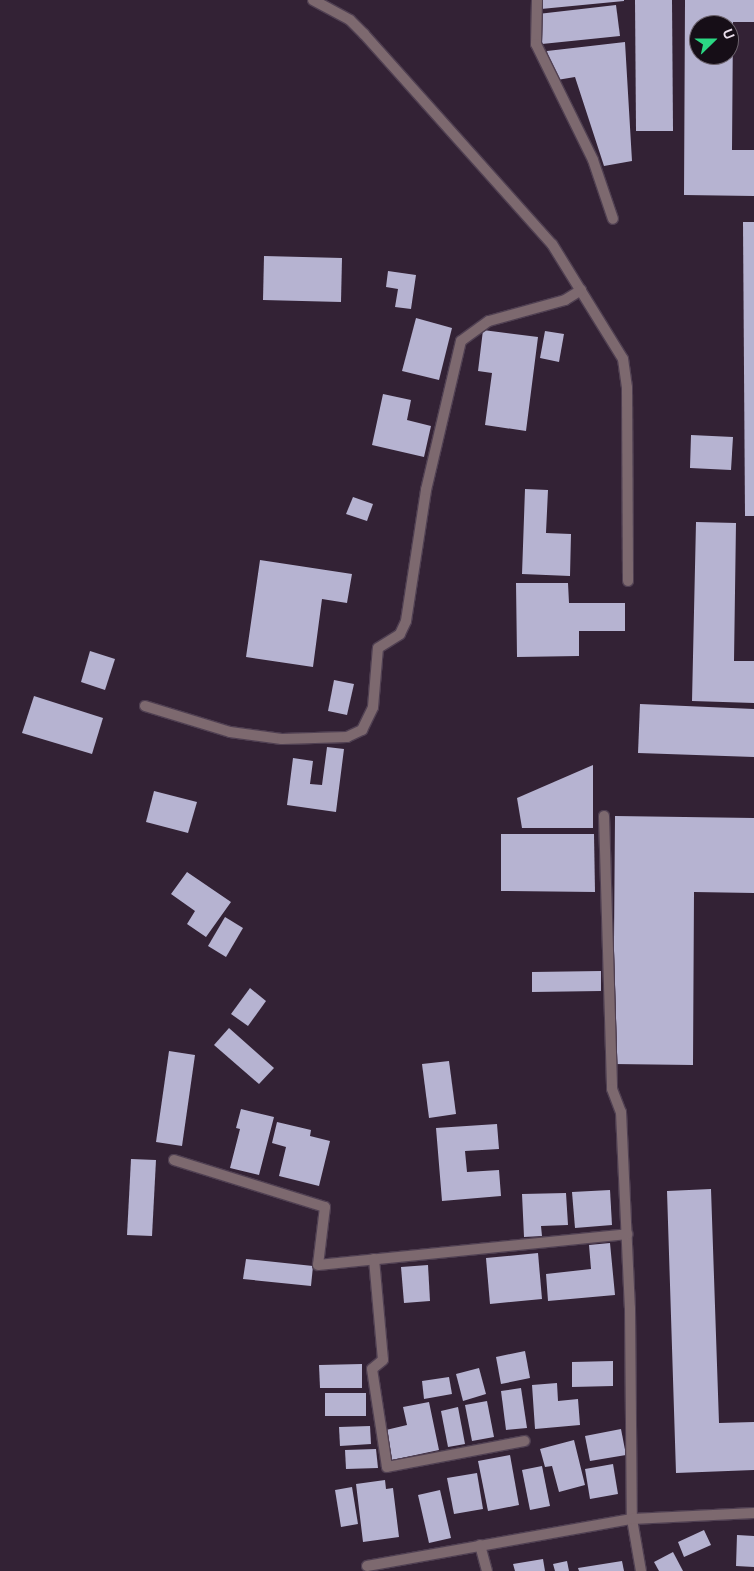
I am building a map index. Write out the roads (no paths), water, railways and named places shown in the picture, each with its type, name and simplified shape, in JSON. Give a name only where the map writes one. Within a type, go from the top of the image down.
[{"type":"street","points":[[313,0],[350,20],[364,34],[552,244],[626,368],[628,581]]},
{"type":"street","points":[[537,0],[536,44],[593,160],[613,219]]},
{"type":"street","points":[[145,706],[230,732],[282,739],[347,737],[362,730],[373,707],[378,648],[400,634],[406,621],[426,490],[461,341],[489,321],[565,300],[581,290]]},
{"type":"street","points":[[604,816],[612,1089],[622,1112],[627,1234],[632,1519],[641,1571]]},
{"type":"street","points":[[174,1160],[325,1208],[318,1265],[627,1234]]},
{"type":"street","points":[[374,1259],[383,1360],[372,1369],[387,1467],[525,1441]]},
{"type":"street","points":[[367,1566],[632,1519],[754,1513]]},
{"type":"street","points":[[480,1545],[487,1571]]}]
